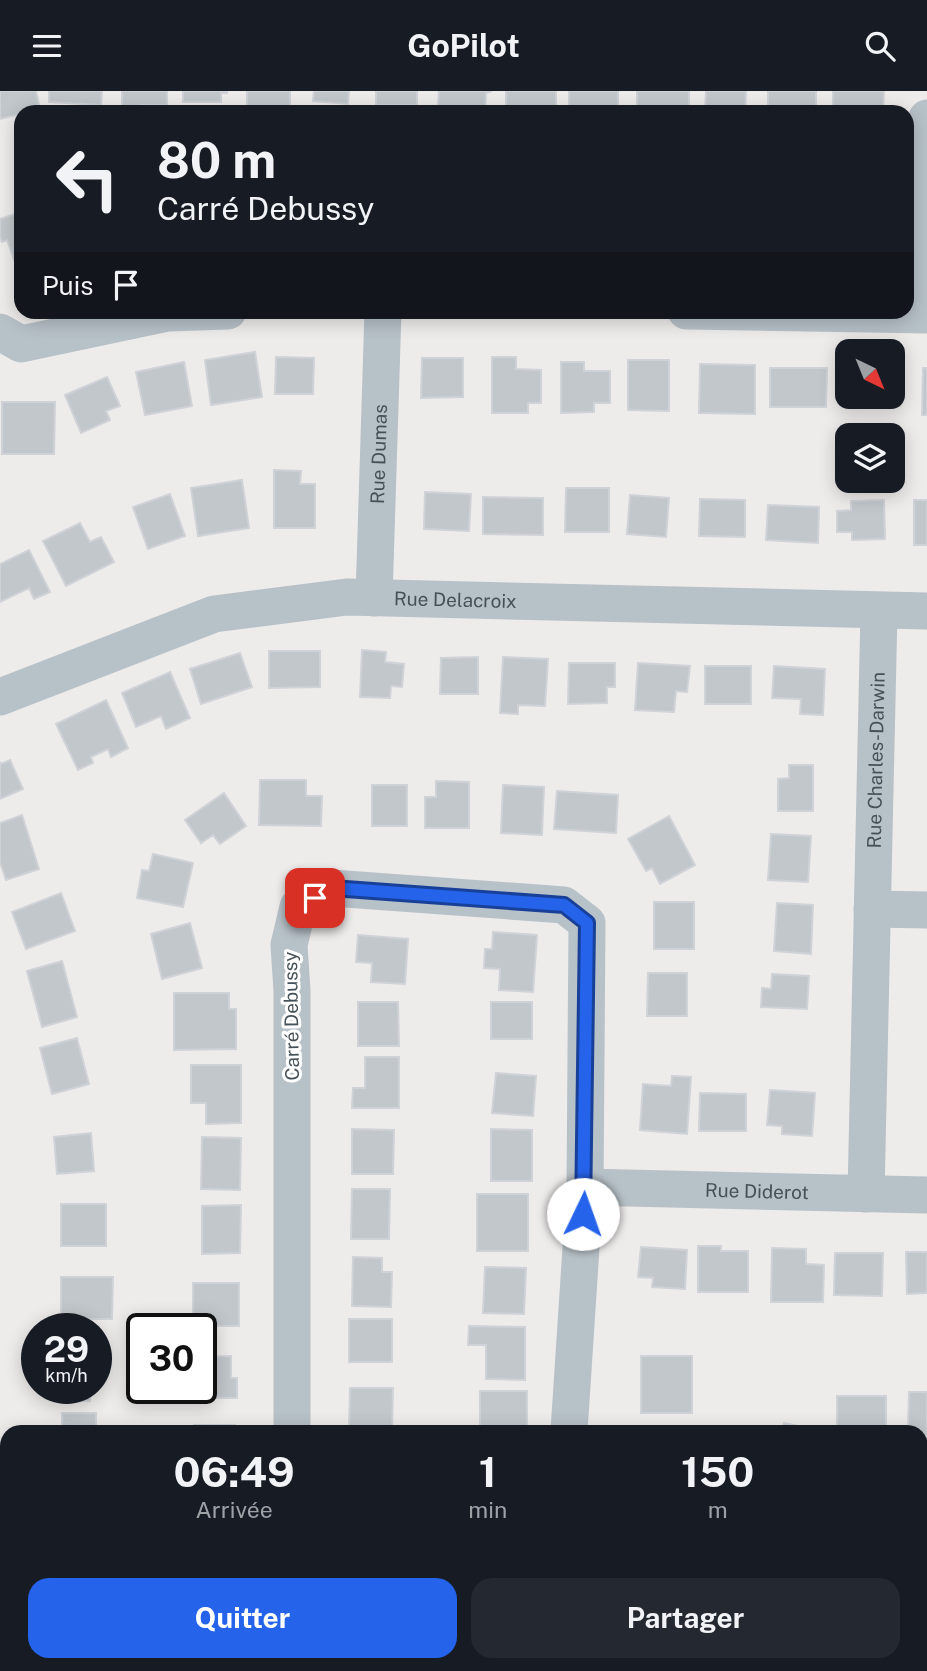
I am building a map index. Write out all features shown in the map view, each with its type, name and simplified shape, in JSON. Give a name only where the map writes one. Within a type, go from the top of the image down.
[{"type":"street","points":[[923,315],[927,118]]},
{"type":"street","points":[[0,332],[21,344],[140,319]]},
{"type":"street","name":"Rue Dumas","points":[[374,598],[383,319]]},
{"type":"street","name":"Rue Delacroix","points":[[0,697],[214,614],[347,597],[927,611]]},
{"type":"street","name":"Rue Charles-Darwin","points":[[866,1194],[879,611]]},
{"type":"street","name":"Carré Debussy","points":[[292,1425],[292,991],[289,945],[298,907],[332,888],[564,905],[587,923],[585,1187],[569,1425]]},
{"type":"street","points":[[872,909],[927,910]]},
{"type":"street","name":"Rue Diderot","points":[[585,1187],[927,1195]]},
{"type":"building","points":[[0,91],[36,91],[39,105],[14,105],[14,116],[0,119]]},
{"type":"building","points":[[49,91],[102,91],[101,105],[49,102]]},
{"type":"building","points":[[122,91],[167,91],[167,105],[122,105]]},
{"type":"building","points":[[183,91],[227,93],[221,93],[221,102],[183,102]]},
{"type":"building","points":[[247,91],[290,91],[290,105],[247,105]]},
{"type":"building","points":[[314,91],[349,91],[348,104],[313,101]]},
{"type":"building","points":[[376,91],[417,91],[417,105],[376,105]]},
{"type":"building","points":[[439,91],[492,91],[486,93],[485,105],[438,105]]},
{"type":"building","points":[[506,91],[556,91],[556,105],[506,105]]},
{"type":"building","points":[[569,91],[618,91],[618,105],[569,105]]},
{"type":"building","points":[[637,91],[689,91],[689,105],[637,105]]},
{"type":"building","points":[[706,91],[746,91],[745,105],[705,105]]},
{"type":"building","points":[[768,91],[816,91],[816,105],[768,105]]},
{"type":"building","points":[[833,91],[884,91],[883,105],[833,105]]},
{"type":"building","points":[[14,214],[14,260],[7,240],[2,242],[0,237],[0,219]]},
{"type":"building","points":[[255,352],[262,397],[211,405],[205,360]]},
{"type":"building","points":[[276,357],[314,358],[313,394],[275,394]]},
{"type":"building","points":[[492,357],[516,357],[516,369],[541,370],[541,403],[528,403],[528,413],[492,413]]},
{"type":"building","points":[[422,358],[463,358],[463,397],[421,398]]},
{"type":"building","points":[[628,360],[669,360],[669,411],[628,410]]},
{"type":"building","points":[[184,362],[192,406],[145,415],[136,372]]},
{"type":"building","points":[[561,362],[584,362],[584,371],[610,371],[610,403],[594,403],[594,412],[561,413]]},
{"type":"building","points":[[700,364],[755,365],[755,414],[699,413]]},
{"type":"building","points":[[770,368],[827,368],[826,407],[770,407]]},
{"type":"building","points":[[923,368],[927,368],[927,415],[922,415]]},
{"type":"building","points":[[107,377],[120,406],[106,411],[110,420],[81,433],[65,395]]},
{"type":"building","points":[[2,402],[55,402],[54,454],[2,454]]},
{"type":"building","points":[[274,470],[301,471],[300,484],[315,484],[315,528],[274,528]]},
{"type":"building","points":[[242,480],[249,528],[198,536],[191,488]]},
{"type":"building","points":[[566,488],[609,488],[609,532],[565,532]]},
{"type":"building","points":[[425,492],[471,494],[469,531],[424,529]]},
{"type":"building","points":[[170,494],[185,536],[148,549],[133,507]]},
{"type":"building","points":[[630,495],[669,498],[666,537],[627,534]]},
{"type":"building","points":[[483,497],[543,498],[543,535],[483,534]]},
{"type":"building","points":[[700,499],[745,500],[745,537],[699,536]]},
{"type":"building","points":[[884,500],[885,539],[852,540],[852,532],[837,532],[837,511],[851,510],[851,501]]},
{"type":"building","points":[[914,500],[927,500],[927,545],[914,545]]},
{"type":"building","points":[[768,505],[819,507],[818,543],[766,540]]},
{"type":"building","points":[[80,523],[90,542],[101,537],[114,562],[66,586],[43,541]]},
{"type":"building","points":[[29,550],[50,592],[34,599],[29,588],[0,602],[0,564]]},
{"type":"building","points":[[362,650],[386,652],[385,662],[404,664],[402,687],[391,686],[390,698],[360,697]]},
{"type":"building","points":[[269,651],[320,651],[320,687],[269,688]]},
{"type":"building","points":[[240,653],[252,687],[201,704],[190,669]]},
{"type":"building","points":[[478,657],[478,694],[440,694],[441,658]]},
{"type":"building","points":[[503,657],[548,659],[545,706],[518,705],[518,714],[500,713]]},
{"type":"building","points":[[569,663],[615,663],[615,687],[607,687],[607,703],[568,704]]},
{"type":"building","points":[[638,663],[690,666],[687,692],[676,691],[674,712],[635,710]]},
{"type":"building","points":[[705,666],[751,666],[751,704],[705,704]]},
{"type":"building","points":[[774,666],[825,669],[823,715],[800,714],[801,699],[772,698]]},
{"type":"building","points":[[170,672],[190,718],[166,729],[161,716],[136,727],[122,693]]},
{"type":"building","points":[[106,700],[128,748],[111,757],[108,749],[91,757],[93,763],[78,770],[56,724]]},
{"type":"building","points":[[10,760],[23,789],[0,799],[0,762],[1,764]]},
{"type":"building","points":[[789,765],[813,765],[813,811],[778,811],[778,779],[789,778]]},
{"type":"building","points":[[260,780],[306,780],[306,796],[322,796],[321,826],[259,825]]},
{"type":"building","points":[[436,781],[469,782],[469,828],[425,828],[425,797],[436,797]]},
{"type":"building","points":[[372,785],[407,785],[407,826],[372,826]]},
{"type":"building","points":[[503,785],[544,787],[542,835],[501,833]]},
{"type":"building","points":[[557,791],[618,795],[616,833],[554,829]]},
{"type":"building","points":[[224,793],[246,826],[220,844],[213,835],[201,843],[185,820]]},
{"type":"building","points":[[22,815],[39,869],[6,880],[0,862],[0,823]]},
{"type":"building","points":[[669,816],[695,865],[660,884],[652,868],[646,871],[628,839]]},
{"type":"building","points":[[771,834],[811,836],[808,882],[768,880]]},
{"type":"building","points":[[153,854],[193,863],[183,907],[137,898],[142,870],[149,871]]},
{"type":"building","points":[[61,893],[75,931],[26,949],[12,912]]},
{"type":"building","points":[[654,902],[694,902],[694,949],[654,949]]},
{"type":"building","points":[[777,903],[813,905],[811,954],[774,951]]},
{"type":"building","points":[[190,923],[202,968],[162,979],[151,934]]},
{"type":"building","points":[[493,932],[537,935],[533,992],[499,990],[500,969],[484,968],[485,949],[492,949]]},
{"type":"building","points":[[358,935],[408,939],[405,984],[371,982],[372,963],[356,962]]},
{"type":"building","points":[[62,961],[77,1017],[42,1027],[27,971]]},
{"type":"building","points":[[648,973],[687,973],[687,1016],[647,1016]]},
{"type":"building","points":[[772,974],[809,976],[807,1009],[761,1007],[762,988],[771,989]]},
{"type":"building","points":[[174,993],[229,993],[229,1009],[236,1009],[236,1049],[174,1050]]},
{"type":"building","points":[[358,1002],[398,1002],[399,1046],[358,1046]]},
{"type":"building","points":[[491,1002],[532,1002],[532,1039],[491,1039]]},
{"type":"building","points":[[77,1038],[89,1084],[52,1094],[40,1048]]},
{"type":"building","points":[[365,1057],[399,1057],[399,1108],[352,1108],[353,1088],[365,1088]]},
{"type":"building","points":[[191,1065],[241,1065],[241,1123],[206,1124],[206,1103],[191,1103]]},
{"type":"building","points":[[496,1073],[536,1076],[533,1116],[492,1113]]},
{"type":"building","points":[[672,1076],[691,1077],[687,1134],[640,1130],[643,1084],[671,1086]]},
{"type":"building","points":[[770,1090],[815,1093],[812,1136],[782,1134],[782,1126],[767,1125]]},
{"type":"building","points":[[700,1093],[746,1094],[746,1131],[699,1131]]},
{"type":"building","points":[[352,1129],[394,1130],[393,1174],[352,1174]]},
{"type":"building","points":[[491,1129],[532,1130],[532,1181],[491,1181]]},
{"type":"building","points":[[91,1133],[94,1171],[57,1174],[54,1137]]},
{"type":"building","points":[[202,1137],[241,1138],[240,1190],[201,1189]]},
{"type":"building","points":[[352,1189],[390,1189],[389,1239],[351,1239]]},
{"type":"building","points":[[477,1194],[528,1194],[528,1251],[477,1251]]},
{"type":"building","points":[[61,1204],[106,1204],[106,1246],[61,1246]]},
{"type":"building","points":[[241,1205],[240,1253],[202,1254],[202,1206]]},
{"type":"building","points":[[698,1246],[721,1246],[721,1251],[748,1251],[748,1292],[698,1292]]},
{"type":"building","points":[[641,1247],[687,1250],[685,1289],[652,1287],[653,1278],[638,1277]]},
{"type":"building","points":[[772,1248],[806,1249],[806,1264],[824,1265],[823,1302],[771,1302]]},
{"type":"building","points":[[906,1252],[927,1252],[927,1293],[907,1294]]},
{"type":"building","points":[[835,1253],[883,1253],[882,1296],[834,1295]]},
{"type":"building","points":[[353,1257],[382,1258],[382,1272],[392,1272],[391,1307],[352,1306]]},
{"type":"building","points":[[485,1267],[526,1268],[524,1314],[483,1313]]},
{"type":"building","points":[[61,1277],[113,1277],[112,1319],[112,1313],[61,1313]]},
{"type":"building","points":[[193,1283],[239,1283],[239,1326],[217,1326],[217,1313],[193,1313]]},
{"type":"building","points":[[349,1319],[392,1319],[392,1362],[349,1362]]},
{"type":"building","points":[[469,1326],[525,1327],[525,1380],[486,1379],[486,1345],[468,1345]]},
{"type":"building","points":[[217,1356],[231,1356],[231,1378],[237,1378],[237,1398],[217,1398]]},
{"type":"building","points":[[641,1356],[692,1356],[692,1413],[641,1413]]},
{"type":"building","points":[[350,1388],[393,1388],[392,1425],[349,1425]]},
{"type":"building","points":[[480,1391],[527,1391],[527,1425],[480,1425]]},
{"type":"building","points":[[909,1392],[927,1392],[927,1425],[908,1425]]},
{"type":"building","points":[[837,1396],[886,1396],[886,1425],[837,1425]]},
{"type":"building","points":[[62,1413],[96,1413],[96,1425],[62,1425]]},
{"type":"route","points":[[315,898],[332,888],[564,905],[587,923],[583,1214]]}]
